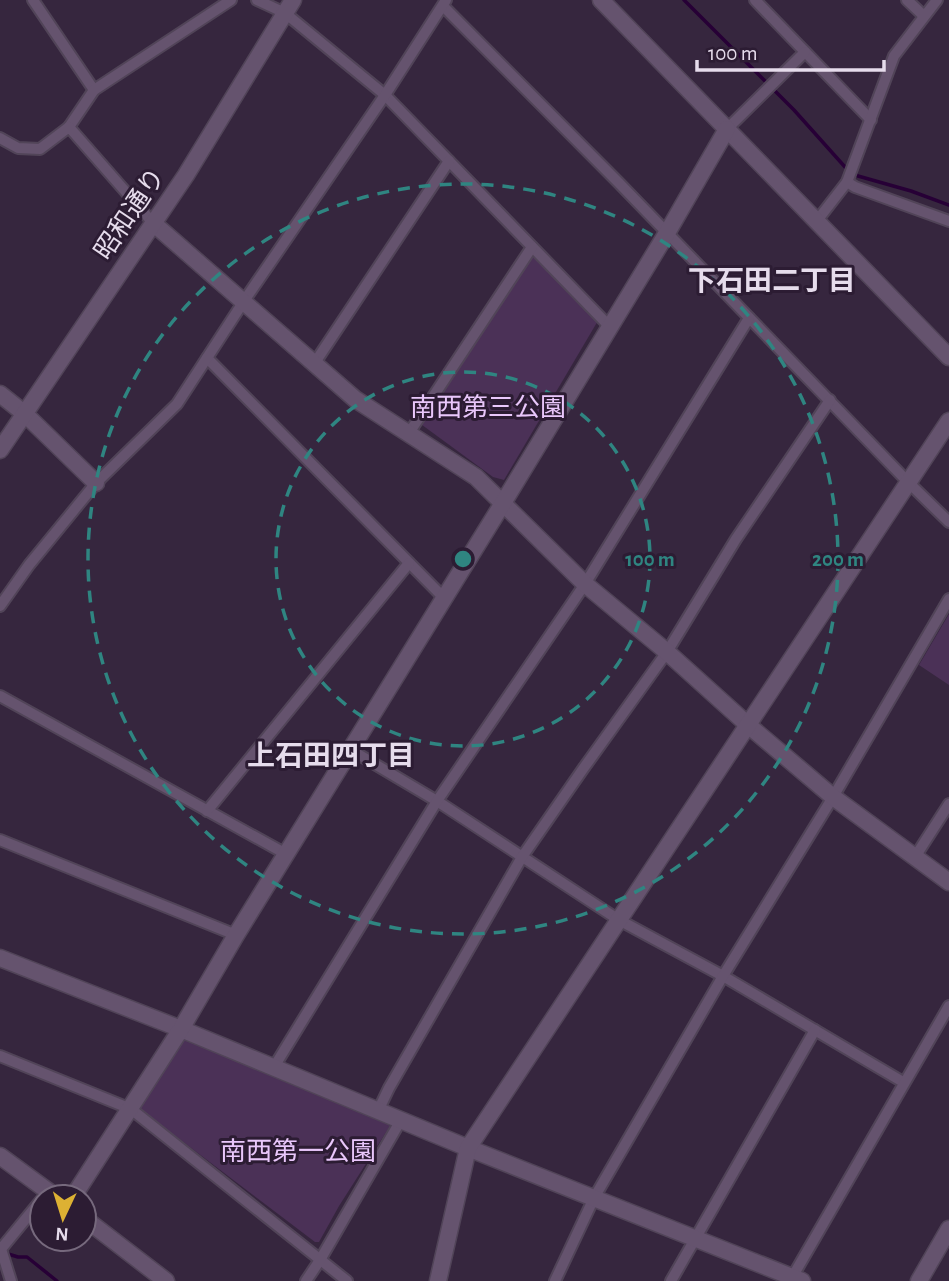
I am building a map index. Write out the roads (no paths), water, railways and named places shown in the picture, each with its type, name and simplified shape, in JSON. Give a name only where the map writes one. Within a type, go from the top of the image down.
[{"type":"street","points":[[33,0],[94,90]]},
{"type":"street","points":[[0,138],[18,148],[40,149],[69,127],[94,90],[231,0]]},
{"type":"street","points":[[257,0],[289,6],[385,95],[610,327]]},
{"type":"street","points":[[601,0],[949,357]]},
{"type":"street","points":[[755,0],[871,120]]},
{"type":"street","points":[[907,0],[924,16]]},
{"type":"street","points":[[816,222],[848,181],[894,56],[937,0]]},
{"type":"street","points":[[0,606],[29,565],[96,483],[177,404],[445,3],[949,522]]},
{"type":"street","name":"昭和通り","points":[[0,450],[186,175],[289,6]]},
{"type":"street","points":[[83,1183],[181,1029],[236,935],[503,503],[727,129],[805,52]]},
{"type":"street","points":[[69,127],[153,223],[314,364],[355,399],[476,477],[585,584],[667,652],[748,725],[833,797],[949,882]]},
{"type":"street","points":[[314,364],[449,161]]},
{"type":"street","points":[[848,181],[855,187],[949,221]]},
{"type":"street","points":[[409,433],[532,247]]},
{"type":"street","points":[[274,1067],[437,801],[585,584],[749,318]]},
{"type":"street","points":[[207,358],[444,598]]},
{"type":"street","points":[[0,394],[96,483]]},
{"type":"street","points":[[378,1111],[522,857],[667,652],[736,539],[830,400]]},
{"type":"street","points":[[438,1281],[468,1148],[949,421]]},
{"type":"street","points":[[207,811],[409,563]]},
{"type":"street","points":[[555,1281],[594,1198],[723,976],[833,797],[949,599]]},
{"type":"street","points":[[0,696],[286,854]]},
{"type":"street","points":[[351,750],[437,801],[619,920],[723,976],[903,1082]]},
{"type":"street","points":[[915,857],[949,804]]},
{"type":"street","points":[[0,840],[236,935]]},
{"type":"street","points":[[0,958],[181,1029],[795,1280],[903,1082],[949,1006]]},
{"type":"street","points":[[671,1281],[815,1030]]},
{"type":"street","points":[[0,1056],[131,1109],[347,1281]]},
{"type":"street","points":[[306,1281],[401,1120]]},
{"type":"street","points":[[0,1156],[32,1183]]},
{"type":"street","points":[[12,1281],[1,1249],[28,1218]]},
{"type":"street","points":[[98,1229],[166,1281]]},
{"type":"street","points":[[919,1281],[949,1229]]},
{"type":"waterway","points":[[684,0],[794,110],[845,167],[858,176],[949,205]]},
{"type":"waterway","points":[[5,1253],[27,1257],[57,1281]]},
{"type":"district","name":"下石田二丁目","points":[[772,282]]},
{"type":"district","name":"上石田四丁目","points":[[331,757]]},
{"type":"park label","name":"南西第三公園","points":[[488,408]]},
{"type":"park label","name":"南西第一公園","points":[[298,1152]]}]
